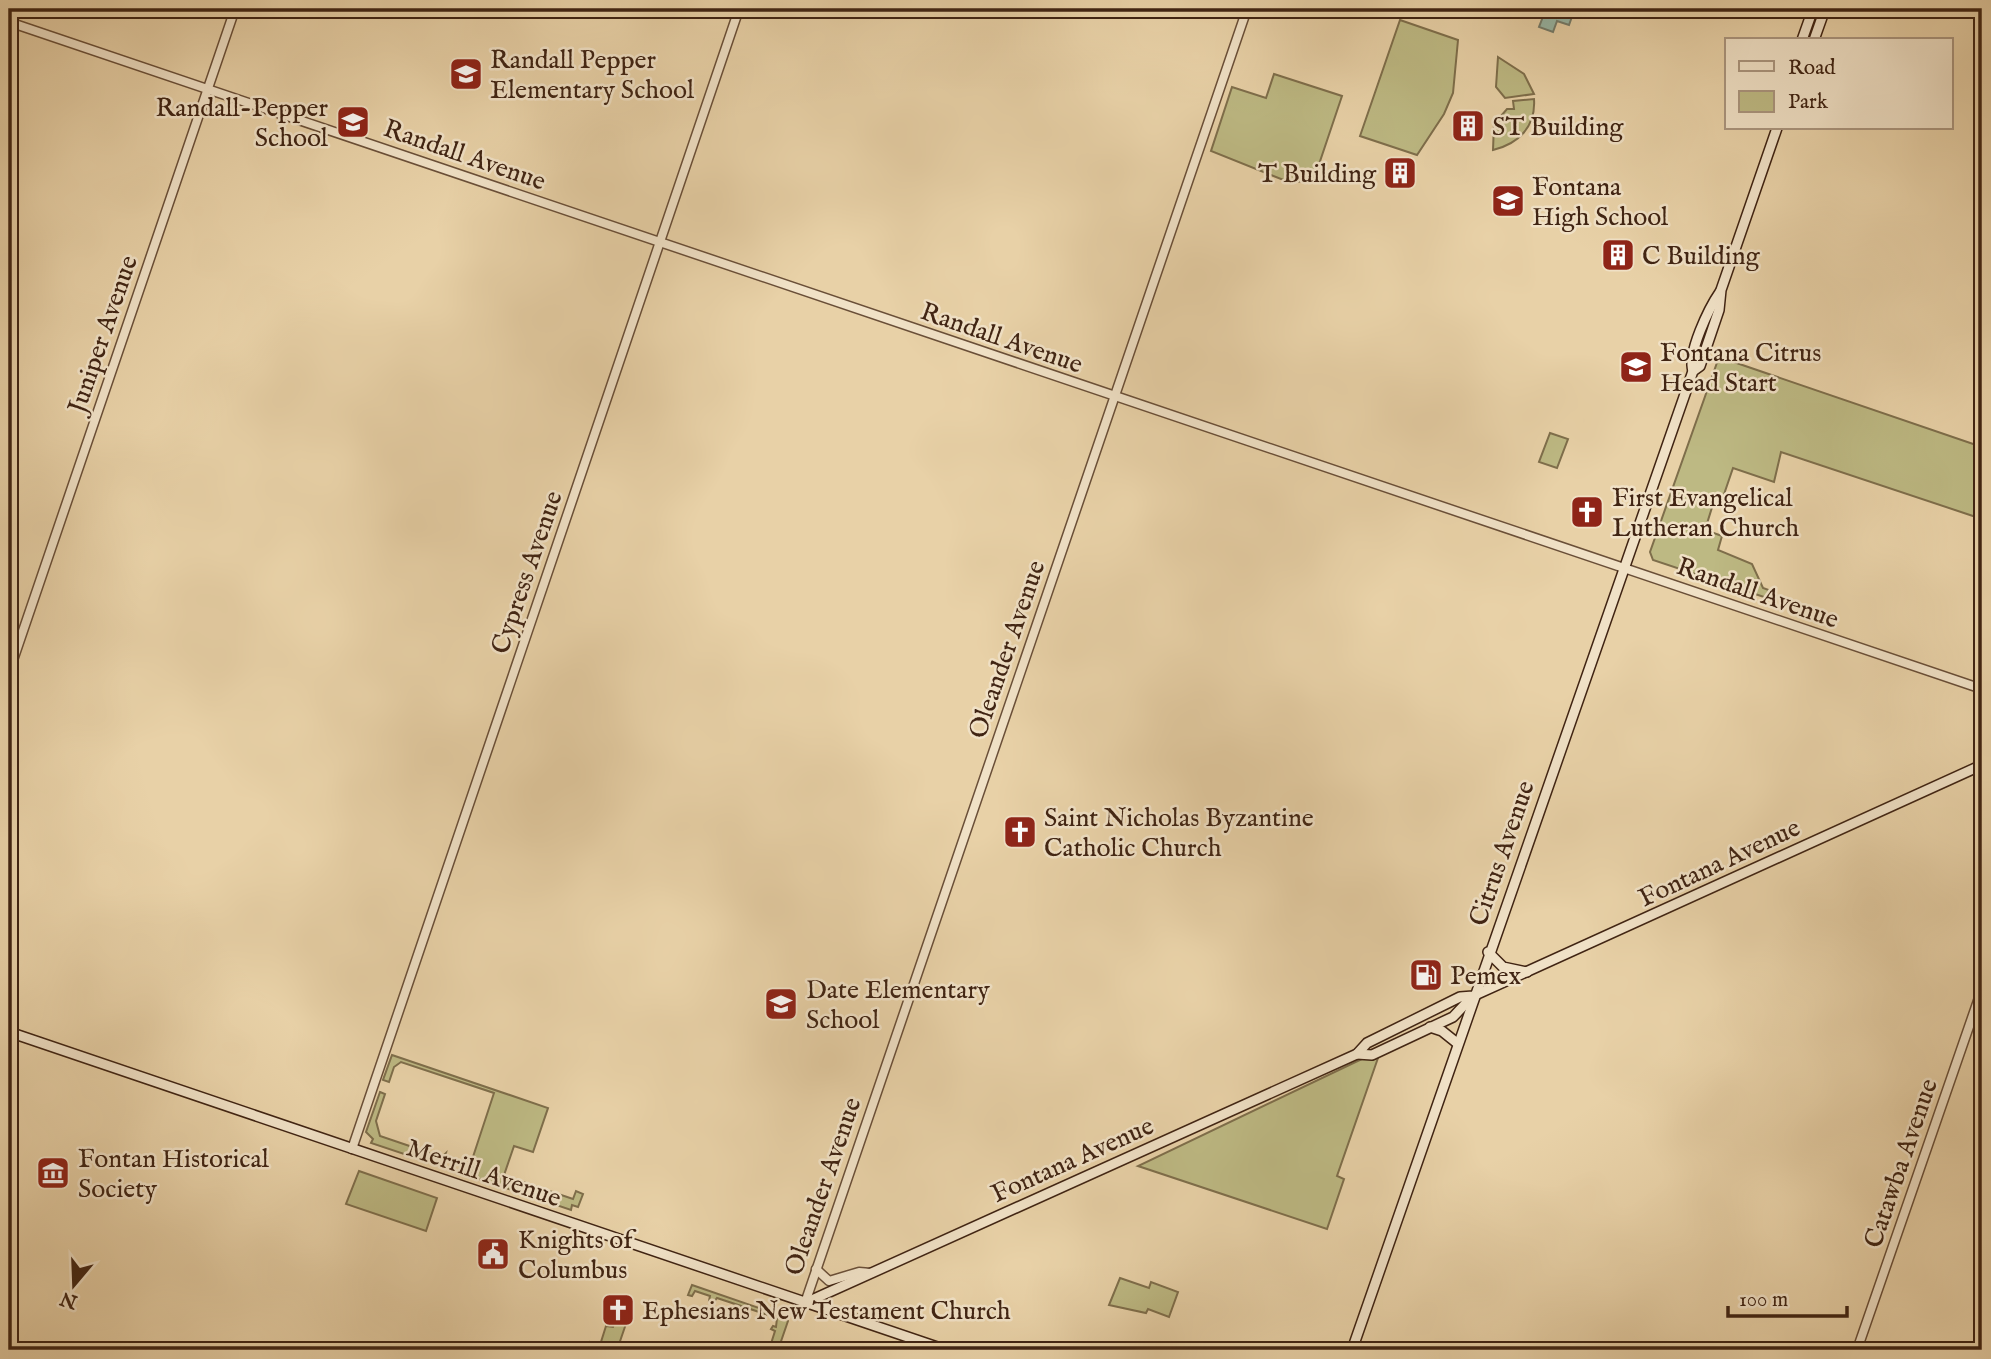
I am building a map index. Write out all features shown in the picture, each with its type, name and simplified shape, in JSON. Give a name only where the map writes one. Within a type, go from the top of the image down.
[{"type":"main road","points":[[1803,38],[1813,9]]},
{"type":"main road","points":[[1815,38],[1825,9]]},
{"type":"main road","name":"Citrus Avenue","points":[[1352,1350],[1473,996],[1693,371],[1700,366],[1719,310],[1721,290],[1776,130]]},
{"type":"main road","name":"Fontana Avenue","points":[[805,1303],[1357,1054],[1367,1043],[1460,997],[1473,996],[1529,972],[1982,765]]},
{"type":"main road","points":[[1489,952],[1503,967],[1529,972]]},
{"type":"main road","name":"Fontana Avenue","points":[[1357,1054],[1372,1055],[1453,1017],[1473,996]]},
{"type":"main road","points":[[1430,1027],[1442,1031],[1457,1043]]},
{"type":"main road","name":"Merrill Avenue","points":[[9,1032],[946,1350]]},
{"type":"street","name":"Juniper Avenue","points":[[9,672],[235,9]]},
{"type":"street","name":"Cypress Avenue","points":[[352,1149],[739,9]]},
{"type":"street","name":"Oleander Avenue","points":[[805,1303],[1247,9]]},
{"type":"street","name":"Randall Avenue","points":[[9,22],[1982,689]]},
{"type":"street","name":"Catawba Avenue","points":[[1857,1350],[1982,989]]},
{"type":"street","points":[[816,1269],[829,1281],[859,1272],[871,1273]]},
{"type":"green space","points":[[1400,20],[1458,40],[1453,93],[1444,114],[1417,155],[1360,136]]},
{"type":"green space","points":[[1498,57],[1524,74],[1534,94],[1505,98],[1496,87]]},
{"type":"green space","points":[[1274,74],[1342,96],[1314,179],[1291,183],[1211,151],[1232,87],[1266,98]]},
{"type":"green space","points":[[1534,99],[1532,118],[1524,133],[1493,150],[1494,124],[1507,109],[1514,109],[1513,101]]},
{"type":"green space","points":[[1719,357],[1982,447],[1982,519],[1781,452],[1774,482],[1733,468],[1721,503],[1714,501],[1705,530],[1722,536],[1718,550],[1752,564],[1763,588],[1774,592],[1776,601],[1653,560],[1650,552]]},
{"type":"green space","points":[[1550,433],[1568,439],[1557,468],[1539,462]]},
{"type":"green space","points":[[392,1055],[548,1108],[533,1152],[514,1146],[502,1181],[511,1185],[514,1179],[573,1199],[576,1191],[583,1194],[578,1207],[572,1205],[571,1210],[467,1175],[494,1093],[401,1062],[394,1067],[389,1082],[383,1080]]},
{"type":"green space","points":[[1366,1057],[1378,1058],[1337,1176],[1344,1179],[1327,1229],[1138,1166]]},
{"type":"green space","points":[[380,1092],[385,1094],[376,1121],[380,1136],[442,1157],[446,1153],[443,1167],[371,1143],[373,1139],[366,1132]]},
{"type":"green space","points":[[359,1171],[437,1198],[426,1231],[346,1204]]},
{"type":"green space","points":[[1120,1278],[1149,1288],[1151,1282],[1178,1292],[1169,1317],[1148,1309],[1146,1313],[1109,1305]]},
{"type":"green space","points":[[692,1285],[785,1317],[788,1321],[778,1350],[769,1350],[775,1331],[771,1329],[776,1327],[777,1318],[717,1298],[713,1303],[709,1301],[710,1296],[695,1291],[692,1296],[688,1295]]},
{"type":"green space","points":[[608,1308],[629,1315],[617,1350],[587,1350],[590,1342],[600,1345],[606,1326],[613,1327],[615,1319],[605,1316]]},
{"type":"shaded area","points":[[1546,9],[1574,11],[1569,25],[1557,21],[1553,32],[1539,27]]},
{"type":"place","name":"Randall Pepper Elementary School","points":[[466,74]]},
{"type":"place","name":"Randall-Pepper School","points":[[353,122]]},
{"type":"place","name":"ST Building","points":[[1468,126]]},
{"type":"place","name":"T Building","points":[[1400,173]]},
{"type":"place","name":"Fontana High School","points":[[1508,201]]},
{"type":"place","name":"C Building","points":[[1618,255]]},
{"type":"place","name":"Fontana Citrus Head Start","points":[[1636,367]]},
{"type":"place","name":"First Evangelical Lutheran Church","points":[[1587,512]]},
{"type":"place","name":"Saint Nicholas Byzantine Catholic Church","points":[[1020,832]]},
{"type":"place","name":"Pemex","points":[[1426,975]]},
{"type":"place","name":"Date Elementary School","points":[[781,1004]]},
{"type":"place","name":"Fontan Historical Society","points":[[53,1173]]},
{"type":"place","name":"Knights of Columbus","points":[[493,1254]]},
{"type":"place","name":"Ephesians New Testament Church","points":[[618,1310]]}]
